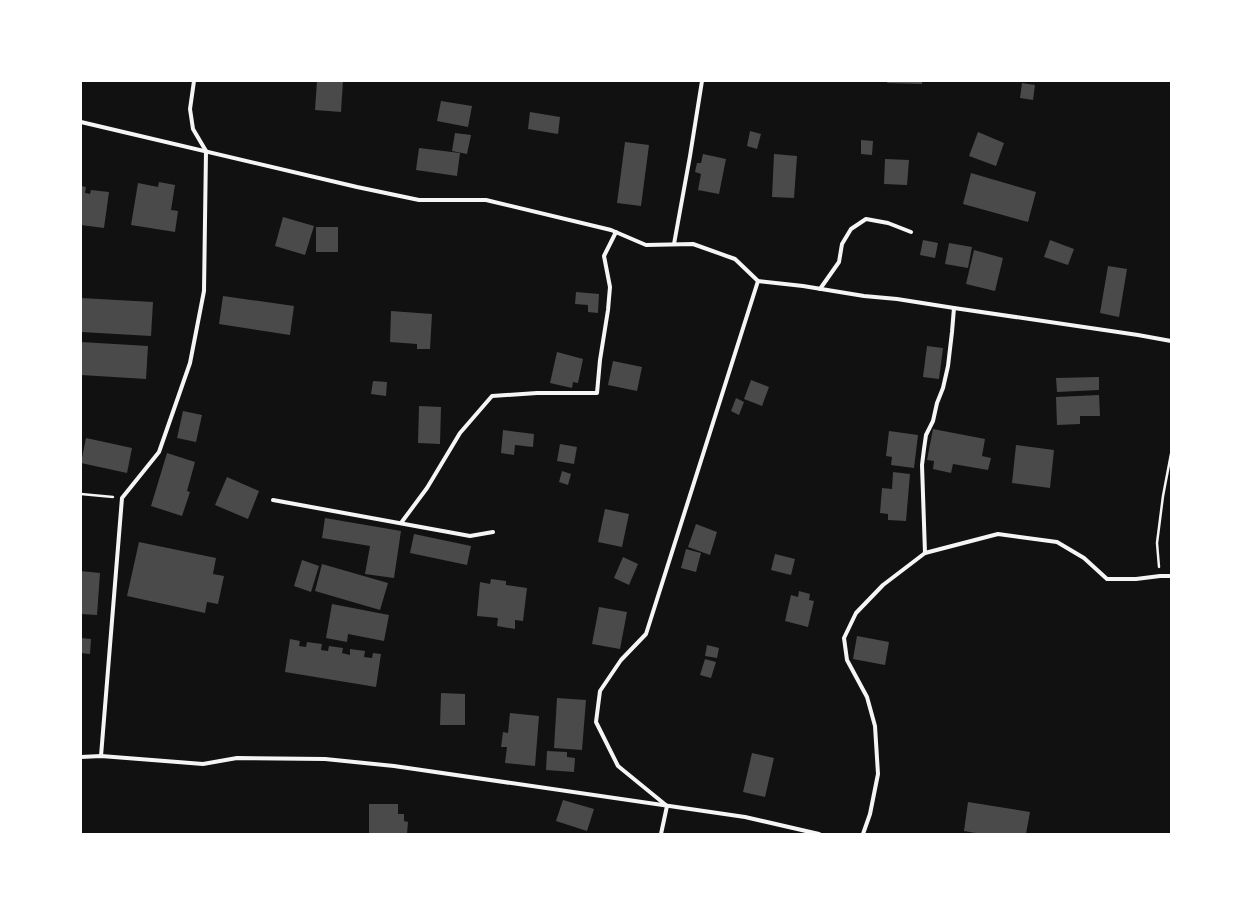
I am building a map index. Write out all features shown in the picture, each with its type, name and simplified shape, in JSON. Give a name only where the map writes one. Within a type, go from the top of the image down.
[{"type":"street","points":[[100,756],[122,498],[159,452],[190,363],[204,291],[206,150],[194,129],[190,109],[194,81]]},
{"type":"street","points":[[674,244],[702,81]]},
{"type":"street","points":[[81,122],[206,150],[357,187],[419,200],[486,200],[611,230],[646,245],[693,244],[735,259],[758,281],[864,296],[897,299],[1138,334],[1171,341]]},
{"type":"street","points":[[820,289],[839,262],[842,244],[851,229],[866,219],[888,223],[911,232]]},
{"type":"street","points":[[401,522],[427,488],[460,433],[492,396],[596,393],[610,287],[604,256],[616,232]]},
{"type":"street","points":[[666,806],[618,766],[596,722],[600,691],[621,660],[646,634],[758,281]]},
{"type":"street","points":[[925,554],[922,465],[926,435],[933,421],[948,366],[954,308]]},
{"type":"street","points":[[272,500],[401,522],[470,536],[493,532]]},
{"type":"street","points":[[863,834],[870,814],[878,774],[875,726],[867,697],[848,660],[844,638],[856,613],[882,585],[925,554],[998,534],[1057,542],[1084,558],[1107,579],[1136,579],[1171,576]]},
{"type":"street","points":[[81,757],[100,756],[203,764],[237,758],[325,759],[394,766],[745,818],[819,834]]},
{"type":"street","points":[[661,834],[666,806]]},
{"type":"path","points":[[1160,576],[1157,543],[1163,496],[1171,454]]},
{"type":"path","points":[[81,494],[122,498]]},
{"type":"building","points":[[317,81],[343,81],[341,112],[315,110]]},
{"type":"building","points":[[887,81],[922,81],[922,84],[887,83]]},
{"type":"building","points":[[1022,83],[1035,85],[1033,100],[1020,98]]},
{"type":"building","points":[[441,101],[472,106],[468,127],[437,121]]},
{"type":"building","points":[[530,112],[560,117],[558,134],[528,129]]},
{"type":"building","points":[[750,131],[761,134],[757,149],[747,146]]},
{"type":"building","points":[[978,132],[1004,143],[996,166],[969,156]]},
{"type":"building","points":[[455,133],[471,135],[467,154],[452,151]]},
{"type":"building","points":[[861,140],[873,141],[872,155],[861,154]]},
{"type":"building","points":[[625,142],[649,145],[641,206],[617,203]]},
{"type":"building","points":[[419,148],[460,153],[457,176],[416,170]]},
{"type":"building","points":[[703,154],[726,159],[719,194],[698,190],[701,174],[695,172],[697,163],[701,163]]},
{"type":"building","points":[[774,154],[797,156],[794,198],[772,197]]},
{"type":"building","points":[[885,159],[909,160],[907,185],[884,184]]},
{"type":"building","points":[[971,173],[1036,192],[1028,222],[963,204]]},
{"type":"building","points":[[159,182],[175,185],[171,210],[178,211],[175,232],[131,225],[138,183],[158,187]]},
{"type":"building","points":[[81,186],[86,187],[85,193],[90,194],[91,190],[109,192],[104,228],[81,225]]},
{"type":"building","points":[[283,217],[314,226],[305,255],[275,246]]},
{"type":"building","points":[[316,227],[338,227],[338,252],[316,252]]},
{"type":"building","points":[[923,240],[938,243],[935,258],[920,255]]},
{"type":"building","points":[[1050,240],[1074,249],[1068,265],[1044,257]]},
{"type":"building","points":[[949,243],[972,247],[968,268],[945,264]]},
{"type":"building","points":[[974,250],[1003,258],[995,291],[966,284]]},
{"type":"building","points":[[1108,266],[1127,269],[1119,317],[1100,313]]},
{"type":"building","points":[[576,292],[599,294],[598,313],[588,312],[588,305],[575,304]]},
{"type":"building","points":[[223,296],[294,306],[290,335],[219,324]]},
{"type":"building","points":[[81,298],[153,302],[151,336],[81,332]]},
{"type":"building","points":[[391,311],[432,314],[430,349],[417,349],[417,344],[390,342]]},
{"type":"building","points":[[81,342],[148,346],[146,379],[81,375]]},
{"type":"building","points":[[927,346],[943,348],[939,379],[923,377]]},
{"type":"building","points":[[557,352],[583,359],[578,383],[573,382],[572,388],[550,383]]},
{"type":"building","points":[[613,361],[642,367],[637,391],[608,385]]},
{"type":"building","points":[[1099,377],[1099,390],[1057,392],[1056,378]]},
{"type":"building","points":[[751,380],[769,387],[762,406],[744,399]]},
{"type":"building","points":[[373,381],[387,382],[386,396],[371,394]]},
{"type":"building","points":[[1099,395],[1100,416],[1080,416],[1080,424],[1057,425],[1056,397]]},
{"type":"building","points":[[736,398],[744,402],[739,415],[731,411]]},
{"type":"building","points":[[419,406],[441,407],[440,444],[418,443]]},
{"type":"building","points":[[183,411],[202,415],[196,442],[177,438]]},
{"type":"building","points":[[933,429],[985,439],[982,456],[991,458],[988,470],[953,464],[951,473],[933,469],[934,461],[927,460]]},
{"type":"building","points":[[503,430],[534,434],[533,447],[515,445],[514,455],[501,453]]},
{"type":"building","points":[[889,431],[918,435],[914,468],[891,465],[892,457],[886,456]]},
{"type":"building","points":[[86,438],[132,448],[127,473],[81,463]]},
{"type":"building","points":[[560,444],[577,447],[574,464],[557,461]]},
{"type":"building","points":[[1016,445],[1054,450],[1050,488],[1012,483]]},
{"type":"building","points":[[167,453],[195,462],[187,491],[190,492],[182,516],[151,506]]},
{"type":"building","points":[[562,471],[571,474],[568,485],[559,482]]},
{"type":"building","points":[[893,472],[910,474],[906,521],[888,520],[888,514],[880,513],[882,488],[892,489]]},
{"type":"building","points":[[227,477],[259,491],[248,519],[215,505]]},
{"type":"building","points":[[605,509],[629,514],[622,547],[598,542]]},
{"type":"building","points":[[325,518],[401,531],[394,578],[365,574],[370,546],[322,538]]},
{"type":"building","points":[[696,524],[717,532],[710,555],[688,547]]},
{"type":"building","points":[[414,534],[471,546],[467,565],[410,553]]},
{"type":"building","points":[[139,542],[216,558],[213,574],[224,576],[218,604],[207,602],[205,613],[127,596]]},
{"type":"building","points":[[686,549],[701,553],[696,572],[681,568]]},
{"type":"building","points":[[775,554],[795,559],[791,575],[771,570]]},
{"type":"building","points":[[623,557],[638,564],[629,585],[614,578]]},
{"type":"building","points":[[302,560],[319,566],[311,592],[294,586]]},
{"type":"building","points":[[322,564],[388,583],[380,610],[315,591]]},
{"type":"building","points":[[81,571],[100,573],[97,615],[81,614]]},
{"type":"building","points":[[491,579],[506,581],[506,585],[527,588],[523,621],[515,620],[515,629],[497,626],[498,618],[477,616],[480,582],[490,584]]},
{"type":"building","points":[[799,591],[810,594],[809,600],[814,601],[808,627],[785,621],[791,595],[798,597]]},
{"type":"building","points":[[332,604],[389,615],[384,641],[348,634],[347,642],[326,638]]},
{"type":"building","points":[[599,607],[627,612],[620,649],[592,644]]},
{"type":"building","points":[[857,636],[889,642],[885,665],[853,659]]},
{"type":"building","points":[[81,638],[91,639],[90,654],[81,653]]},
{"type":"building","points":[[290,639],[300,641],[299,646],[306,647],[307,642],[322,644],[321,650],[328,651],[329,646],[343,648],[342,653],[350,655],[350,649],[365,651],[364,657],[372,658],[373,653],[381,654],[376,687],[285,672]]},
{"type":"building","points":[[707,645],[719,648],[717,658],[705,656]]},
{"type":"building","points":[[705,659],[716,662],[711,678],[700,675]]},
{"type":"building","points":[[441,693],[465,694],[465,725],[440,725]]},
{"type":"building","points":[[557,698],[586,700],[582,750],[554,748]]},
{"type":"building","points":[[510,713],[539,716],[535,766],[505,763],[507,747],[501,747],[503,732],[508,733]]},
{"type":"building","points":[[547,751],[567,752],[567,757],[575,758],[574,772],[546,770]]},
{"type":"building","points":[[752,753],[774,758],[765,797],[743,792]]},
{"type":"building","points":[[563,800],[594,809],[587,831],[556,821]]},
{"type":"building","points":[[968,802],[1030,812],[1026,834],[981,834],[964,831]]},
{"type":"building","points":[[369,804],[398,804],[398,814],[404,814],[404,821],[408,822],[407,834],[369,834]]}]
